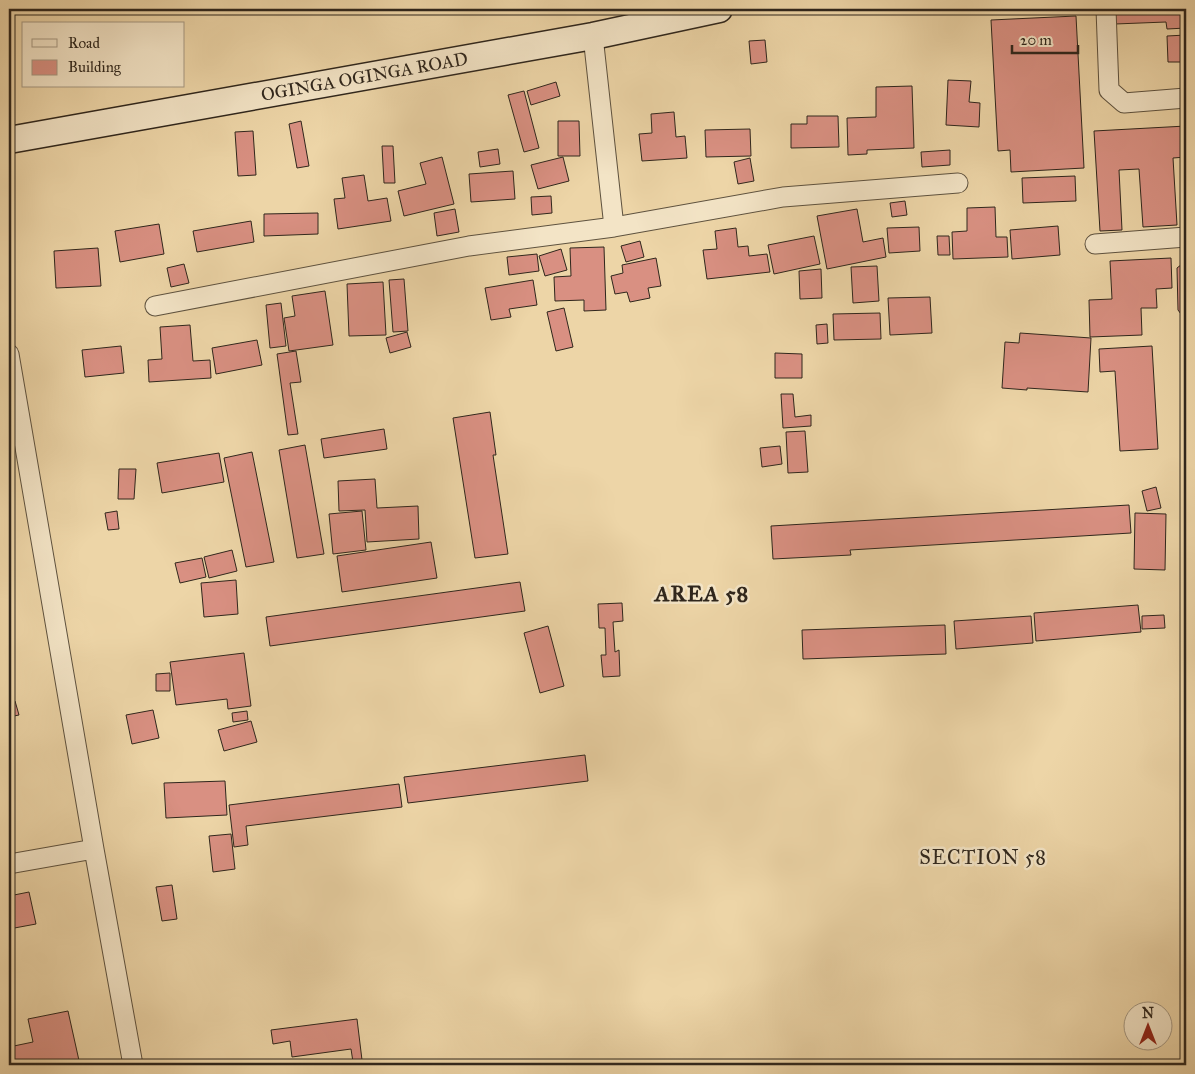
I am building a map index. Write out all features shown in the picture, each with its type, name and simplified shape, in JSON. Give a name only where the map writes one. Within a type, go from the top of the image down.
[{"type":"street","name":"OGINGA OGINGA ROAD","points":[[9,140],[593,36],[719,9]]},
{"type":"street","points":[[1106,9],[1109,90],[1124,103],[1186,98]]},
{"type":"street","points":[[593,36],[614,227]]},
{"type":"street","points":[[155,306],[469,246],[614,227],[783,197],[958,183]]},
{"type":"street","points":[[1096,244],[1186,237]]},
{"type":"street","points":[[9,354],[94,849],[134,1065]]},
{"type":"street","points":[[9,864],[94,849]]},
{"type":"building","points":[[1114,9],[1186,9],[1186,28],[1167,29],[1166,22],[1115,24]]},
{"type":"building","points":[[1076,16],[1084,168],[1011,172],[1010,150],[998,151],[991,20]]},
{"type":"building","points":[[1186,35],[1186,62],[1168,62],[1167,36]]},
{"type":"building","points":[[765,40],[767,62],[751,64],[749,41]]},
{"type":"building","points":[[948,80],[971,81],[969,102],[980,103],[979,127],[946,125]]},
{"type":"building","points":[[556,82],[560,96],[531,105],[527,91]]},
{"type":"building","points":[[912,86],[914,148],[867,150],[867,154],[848,155],[847,118],[876,117],[876,87]]},
{"type":"building","points":[[524,91],[539,148],[524,152],[508,95]]},
{"type":"building","points":[[674,112],[676,137],[685,136],[687,158],[642,161],[639,134],[652,133],[651,114]]},
{"type":"building","points":[[807,116],[838,116],[839,147],[791,148],[791,124],[807,124]]},
{"type":"building","points":[[301,121],[309,166],[297,168],[289,124]]},
{"type":"building","points":[[558,121],[579,121],[580,156],[558,156]]},
{"type":"building","points":[[1186,126],[1186,157],[1173,158],[1177,225],[1143,227],[1139,169],[1119,170],[1122,230],[1100,231],[1094,131]]},
{"type":"building","points":[[750,129],[751,156],[706,157],[705,130]]},
{"type":"building","points":[[253,131],[256,175],[238,176],[235,132]]},
{"type":"building","points":[[382,146],[393,146],[395,183],[384,183]]},
{"type":"building","points":[[498,149],[500,164],[480,167],[478,152]]},
{"type":"building","points":[[950,150],[950,165],[922,167],[921,152]]},
{"type":"building","points":[[442,157],[454,204],[404,216],[398,191],[426,184],[420,163]]},
{"type":"building","points":[[563,157],[569,181],[538,189],[531,165]]},
{"type":"building","points":[[750,158],[754,181],[738,184],[734,162]]},
{"type":"building","points":[[513,171],[515,199],[471,202],[469,174]]},
{"type":"building","points":[[364,175],[368,201],[387,198],[391,221],[338,229],[334,199],[345,198],[342,178]]},
{"type":"building","points":[[1075,176],[1076,201],[1023,203],[1022,178]]},
{"type":"building","points":[[551,196],[552,213],[532,215],[531,197]]},
{"type":"building","points":[[905,201],[907,215],[892,217],[890,203]]},
{"type":"building","points":[[995,207],[996,237],[1007,237],[1008,257],[953,259],[952,232],[967,231],[967,208]]},
{"type":"building","points":[[455,209],[459,232],[437,236],[434,213]]},
{"type":"building","points":[[857,209],[863,242],[883,238],[886,257],[827,269],[817,216]]},
{"type":"building","points":[[318,213],[318,234],[264,236],[264,214]]},
{"type":"building","points":[[251,221],[254,242],[197,252],[193,231]]},
{"type":"building","points":[[159,224],[164,254],[120,262],[115,231]]},
{"type":"building","points":[[1058,226],[1060,255],[1012,259],[1010,230]]},
{"type":"building","points":[[919,227],[920,251],[889,253],[887,228]]},
{"type":"building","points":[[736,228],[738,247],[748,246],[749,256],[767,254],[770,272],[707,279],[703,250],[717,249],[715,231]]},
{"type":"building","points":[[814,236],[820,264],[774,274],[768,245]]},
{"type":"building","points":[[937,236],[949,236],[950,255],[938,255]]},
{"type":"building","points":[[640,241],[644,257],[626,262],[621,246]]},
{"type":"building","points":[[604,247],[606,310],[584,311],[584,300],[555,301],[554,277],[571,276],[570,248]]},
{"type":"building","points":[[98,248],[101,286],[56,288],[54,251]]},
{"type":"building","points":[[561,249],[567,270],[545,276],[539,256]]},
{"type":"building","points":[[537,254],[539,271],[509,275],[507,257]]},
{"type":"building","points":[[656,258],[661,286],[648,288],[650,298],[630,302],[627,292],[615,294],[611,276],[623,273],[622,265]]},
{"type":"building","points":[[1171,258],[1172,288],[1156,289],[1157,308],[1141,308],[1142,335],[1090,337],[1089,300],[1112,299],[1110,261]]},
{"type":"building","points":[[1186,261],[1186,338],[1182,339],[1181,314],[1178,310],[1177,268]]},
{"type":"building","points":[[184,264],[189,283],[171,287],[167,268]]},
{"type":"building","points":[[877,266],[879,301],[853,303],[851,267]]},
{"type":"building","points":[[821,269],[822,298],[800,299],[799,271]]},
{"type":"building","points":[[404,279],[408,331],[393,332],[389,280]]},
{"type":"building","points":[[533,280],[537,305],[509,309],[511,317],[491,320],[485,288]]},
{"type":"building","points":[[383,282],[386,335],[349,336],[347,284]]},
{"type":"building","points":[[325,291],[333,345],[289,351],[284,318],[295,316],[292,296]]},
{"type":"building","points":[[930,297],[932,333],[890,335],[888,298]]},
{"type":"building","points":[[281,303],[286,346],[270,348],[266,305]]},
{"type":"building","points":[[564,308],[573,347],[556,351],[547,312]]},
{"type":"building","points":[[880,313],[881,339],[834,340],[833,314]]},
{"type":"building","points":[[827,324],[828,343],[817,344],[816,325]]},
{"type":"building","points":[[190,325],[193,361],[210,360],[211,378],[149,382],[148,360],[162,359],[160,327]]},
{"type":"building","points":[[407,332],[411,347],[390,353],[386,338]]},
{"type":"building","points":[[1020,333],[1091,338],[1088,392],[1002,388],[1005,342],[1019,343]]},
{"type":"building","points":[[257,340],[262,365],[216,374],[212,348]]},
{"type":"building","points":[[121,346],[124,373],[85,377],[82,350]]},
{"type":"building","points":[[1152,346],[1158,449],[1120,451],[1115,371],[1100,372],[1099,349]]},
{"type":"building","points":[[296,351],[301,382],[290,383],[298,434],[288,435],[277,354]]},
{"type":"building","points":[[775,353],[802,354],[802,378],[775,378]]},
{"type":"building","points":[[781,394],[793,394],[795,417],[811,415],[811,426],[783,428]]},
{"type":"building","points":[[490,412],[496,455],[493,455],[508,554],[475,558],[453,418]]},
{"type":"building","points":[[384,429],[387,449],[324,458],[321,439]]},
{"type":"building","points":[[805,431],[808,472],[788,473],[786,432]]},
{"type":"building","points":[[305,445],[324,554],[297,558],[279,450]]},
{"type":"building","points":[[780,446],[782,464],[762,467],[760,448]]},
{"type":"building","points":[[252,452],[274,562],[246,567],[224,458]]},
{"type":"building","points":[[219,453],[224,482],[162,493],[157,463]]},
{"type":"building","points":[[119,469],[136,469],[134,499],[118,499]]},
{"type":"building","points":[[375,479],[377,508],[418,506],[419,539],[367,542],[365,510],[339,511],[338,481]]},
{"type":"building","points":[[1156,487],[1161,508],[1147,511],[1142,491]]},
{"type":"building","points":[[1129,505],[1131,533],[850,550],[851,555],[773,559],[771,526]]},
{"type":"building","points":[[117,511],[119,529],[108,530],[105,513]]},
{"type":"building","points":[[362,511],[366,550],[333,554],[329,514]]},
{"type":"building","points":[[1135,513],[1166,514],[1165,570],[1134,569]]},
{"type":"building","points":[[431,542],[437,578],[342,592],[337,556]]},
{"type":"building","points":[[232,550],[237,571],[209,578],[204,557]]},
{"type":"building","points":[[202,558],[206,577],[180,583],[175,563]]},
{"type":"building","points":[[236,580],[238,614],[204,617],[201,583]]},
{"type":"building","points":[[520,582],[525,611],[270,646],[266,617]]},
{"type":"building","points":[[622,603],[623,621],[613,622],[615,652],[619,650],[620,676],[603,677],[601,655],[606,655],[605,628],[599,628],[598,604]]},
{"type":"building","points":[[1138,605],[1141,632],[1036,641],[1034,613]]},
{"type":"building","points":[[1164,615],[1165,628],[1142,629],[1142,616]]},
{"type":"building","points":[[1031,616],[1033,643],[956,649],[954,621]]},
{"type":"building","points":[[945,625],[946,654],[803,659],[802,630]]},
{"type":"building","points":[[548,626],[564,686],[540,693],[524,633]]},
{"type":"building","points":[[244,653],[251,706],[228,709],[227,699],[176,705],[170,662]]},
{"type":"building","points":[[170,673],[170,691],[156,691],[156,674]]},
{"type":"building","points":[[15,701],[19,715],[9,717],[9,702]]},
{"type":"building","points":[[153,710],[159,738],[132,744],[126,715]]},
{"type":"building","points":[[247,711],[248,720],[233,722],[232,713]]},
{"type":"building","points":[[251,721],[257,742],[224,751],[218,730]]},
{"type":"building","points":[[585,755],[588,781],[408,803],[404,777]]},
{"type":"building","points":[[225,781],[227,815],[166,818],[164,783]]},
{"type":"building","points":[[399,784],[402,807],[246,826],[248,845],[234,847],[229,805]]},
{"type":"building","points":[[231,834],[235,869],[213,872],[209,836]]},
{"type":"building","points":[[172,885],[177,919],[162,921],[156,887]]},
{"type":"building","points":[[29,892],[36,924],[9,929],[9,896]]},
{"type":"building","points":[[68,1011],[80,1065],[9,1065],[9,1047],[33,1042],[28,1019]]},
{"type":"building","points":[[357,1019],[362,1060],[353,1062],[351,1049],[292,1057],[290,1041],[273,1044],[271,1030]]},
{"type":"district","name":"AREA 58","points":[[702,593]]},
{"type":"district","name":"SECTION 58","points":[[983,857]]}]
